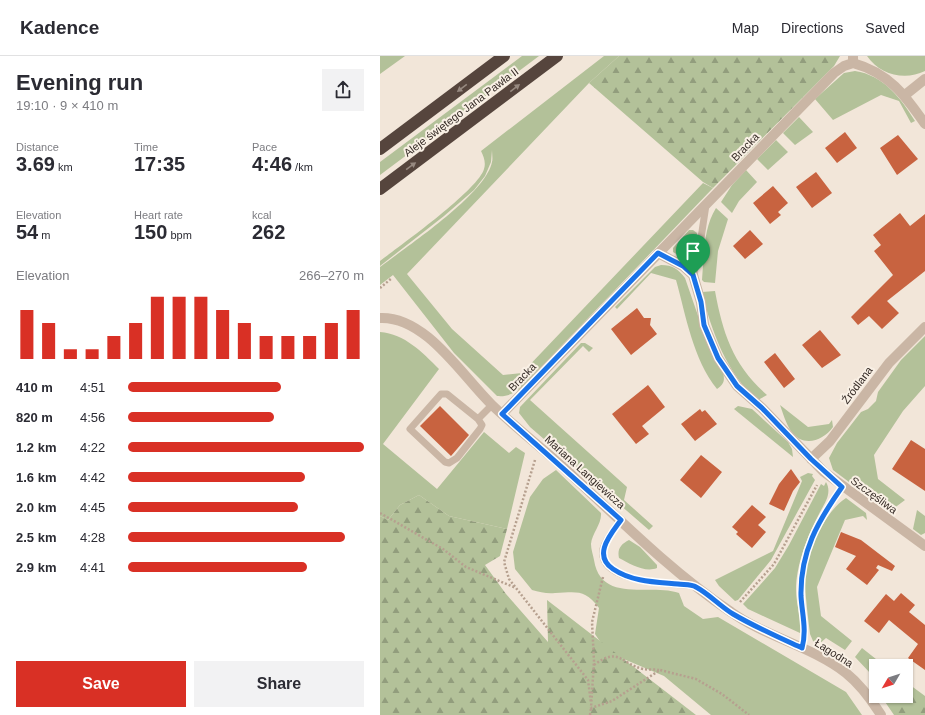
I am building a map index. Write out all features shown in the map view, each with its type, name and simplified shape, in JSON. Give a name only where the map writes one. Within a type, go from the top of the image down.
[{"type":"highway","name":"Aleje świętego Jana Pawła II","points":[[380,149],[504,56]]},
{"type":"highway","name":"Aleje świętego Jana Pawła II","points":[[380,189],[557,56]]},
{"type":"street","points":[[853,59],[884,77],[905,94],[925,124]]},
{"type":"street","name":"Bracka","points":[[502,414],[834,74],[853,59]]},
{"type":"street","points":[[905,94],[925,79]]},
{"type":"street","points":[[658,253],[683,266],[693,275],[701,302],[704,325],[718,358],[737,386],[768,414],[811,459]]},
{"type":"street","name":"Mariana Langiewicza","points":[[380,318],[390,318],[410,325],[429,338],[492,405],[540,446],[694,586],[732,613],[756,627],[783,639]]},
{"type":"street","name":"Źródlana","points":[[811,459],[830,441],[889,363],[925,327]]},
{"type":"street","name":"Szczęśliwa","points":[[811,459],[842,487],[925,546]]},
{"type":"street","name":"Łagodna","points":[[783,639],[802,648],[845,673],[861,687],[881,715]]},
{"type":"lane","points":[[693,275],[698,258],[706,205]]},
{"type":"lane","points":[[444,394],[478,419],[482,425],[480,429],[457,458],[449,463],[445,462],[410,429],[440,396],[444,394]]},
{"type":"lane","points":[[478,419],[492,405]]},
{"type":"lane","points":[[802,648],[805,635],[801,579],[804,562],[817,525],[842,487]]},
{"type":"lane","points":[[621,520],[608,538],[603,550],[605,560],[609,567],[623,576],[640,580],[694,586]]},
{"type":"path","points":[[380,288],[392,278]]},
{"type":"path","points":[[540,446],[504,562],[509,579],[588,680],[591,708]]},
{"type":"path","points":[[732,613],[774,564],[824,472]]},
{"type":"path","points":[[380,513],[443,549],[466,567],[516,588]]},
{"type":"path","points":[[590,715],[594,665],[592,622],[603,578],[609,567]]},
{"type":"path","points":[[594,665],[602,659],[613,656],[626,660],[642,668],[660,670],[696,679],[722,694],[750,715]]},
{"type":"path","points":[[591,708],[612,701],[660,670]]},
{"type":"green space","points":[[380,56],[405,56],[380,74]]},
{"type":"green space","points":[[522,56],[539,56],[380,175],[380,162]]},
{"type":"green space","points":[[604,56],[619,56],[589,83],[407,274],[452,329],[503,375],[522,373],[703,183],[713,188],[522,387],[511,394],[497,396],[454,353],[393,275],[380,285],[380,267],[444,219],[476,189],[487,175],[492,162],[492,150],[491,162],[485,176],[474,190],[444,216],[380,266],[380,261],[438,217],[468,190],[479,178],[484,169],[485,164],[481,151]]},
{"type":"green space","points":[[619,56],[840,56],[834,66],[713,188],[703,182],[589,83]]},
{"type":"green space","points":[[867,56],[925,56],[925,71],[909,76],[893,74],[879,68],[872,63]]},
{"type":"green space","points":[[855,71],[865,73],[883,83],[904,104],[915,121],[911,123],[899,101],[881,95],[833,120],[815,99],[844,73]]},
{"type":"green space","points":[[799,117],[813,132],[795,145],[783,133]]},
{"type":"green space","points":[[776,140],[788,152],[768,170],[757,159]]},
{"type":"green space","points":[[746,170],[757,182],[739,201],[732,213],[721,202],[732,185]]},
{"type":"green space","points":[[716,208],[728,219],[718,251],[715,283],[704,282],[702,280],[706,234]]},
{"type":"green space","points":[[689,230],[693,230],[697,233],[694,257],[688,261],[673,252],[673,248]]},
{"type":"green space","points":[[661,265],[675,268],[685,278],[705,336],[723,372],[723,382],[717,389],[696,351],[676,280],[651,273],[617,309],[615,307],[655,267]]},
{"type":"green space","points":[[715,291],[718,307],[731,348],[755,384],[767,395],[758,400],[737,378],[729,365],[710,321],[702,292]]},
{"type":"green space","points":[[380,332],[389,333],[405,340],[419,350],[439,369],[383,444],[437,489],[484,432],[509,453],[516,447],[525,453],[507,529],[449,516],[419,495],[400,505],[388,520],[380,516]]},
{"type":"green space","points":[[925,336],[925,386],[903,411],[874,455],[878,479],[905,500],[889,512],[833,470],[829,458],[837,443],[861,412],[868,409],[876,401],[878,392],[901,360]]},
{"type":"green space","points":[[581,343],[585,343],[593,348],[589,352],[583,346],[530,400],[627,487],[624,500],[653,526],[649,530],[530,427],[519,413],[520,407]]},
{"type":"green space","points":[[780,405],[808,427],[829,424],[832,420],[833,427],[824,436],[818,439],[813,441],[801,440],[789,428]]},
{"type":"green space","points":[[738,406],[752,409],[788,442],[792,449],[793,457],[734,409]]},
{"type":"green space","points":[[556,470],[601,513],[600,521],[593,536],[591,546],[598,574],[606,582],[616,587],[628,589],[679,593],[684,606],[703,619],[718,617],[846,692],[862,715],[711,715],[664,676],[607,652],[595,634],[599,608],[594,602],[585,595],[575,592],[544,593],[532,590],[515,569],[513,552],[530,497],[543,479]]},
{"type":"green space","points":[[808,473],[813,474],[812,476],[815,480],[771,560],[738,600],[735,601],[719,586],[715,580],[773,551],[802,481],[800,477]]},
{"type":"green space","points":[[826,482],[828,486],[828,495],[806,542],[796,581],[800,633],[748,609],[743,604],[775,568],[789,545],[821,484],[824,486]]},
{"type":"green space","points":[[419,495],[449,516],[507,529],[500,556],[485,565],[506,594],[548,642],[547,600],[696,715],[380,715],[380,516],[388,520],[400,505]]},
{"type":"green space","points":[[846,498],[866,513],[867,520],[863,516],[845,520],[817,587],[821,616],[852,641],[845,650],[826,638],[818,645],[813,641],[810,634],[805,585],[808,561],[816,537],[829,514]]},
{"type":"green space","points":[[917,510],[925,516],[925,533],[921,535],[913,529]]},
{"type":"green space","points":[[629,540],[640,547],[657,565],[657,568],[643,569],[619,558],[620,547]]},
{"type":"green space","points":[[862,648],[876,659],[869,659],[869,672],[855,657]]},
{"type":"green space","points":[[913,687],[925,696],[925,715],[894,715],[886,703],[913,703]]},
{"type":"building","points":[[845,132],[857,148],[837,163],[825,148]]},
{"type":"building","points":[[898,135],[918,159],[897,175],[880,148]]},
{"type":"building","points":[[816,172],[832,193],[812,208],[796,187]]},
{"type":"building","points":[[773,186],[788,203],[778,212],[781,215],[770,224],[753,203]]},
{"type":"building","points":[[900,213],[910,226],[925,214],[925,271],[887,301],[899,313],[882,329],[869,316],[858,325],[851,317],[893,275],[874,251],[881,245],[873,235]]},
{"type":"building","points":[[750,230],[763,244],[745,259],[733,246]]},
{"type":"building","points":[[637,308],[644,318],[651,318],[650,325],[657,334],[631,355],[611,329]]},
{"type":"building","points":[[820,330],[841,355],[822,368],[802,345]]},
{"type":"building","points":[[775,353],[795,379],[784,388],[764,362]]},
{"type":"building","points":[[648,385],[665,407],[642,426],[649,434],[636,444],[612,414]]},
{"type":"building","points":[[440,406],[469,435],[451,456],[420,426]]},
{"type":"building","points":[[700,409],[702,412],[705,410],[717,424],[695,441],[681,424]]},
{"type":"building","points":[[911,440],[925,449],[925,491],[892,469]]},
{"type":"building","points":[[701,455],[722,472],[701,498],[680,480]]},
{"type":"building","points":[[791,469],[800,482],[793,491],[784,511],[769,504],[779,484]]},
{"type":"building","points":[[752,505],[766,517],[758,525],[766,532],[752,548],[736,534],[738,532],[732,527]]},
{"type":"building","points":[[841,532],[861,540],[895,566],[892,571],[878,565],[876,568],[879,570],[867,585],[846,569],[856,556],[835,547]]},
{"type":"building","points":[[901,593],[915,605],[909,612],[925,625],[925,670],[913,662],[913,659],[908,658],[918,644],[889,620],[879,633],[864,621],[886,594],[894,601]]},
{"type":"route","points":[[658,253],[683,266],[693,275],[701,302],[704,325],[718,358],[737,386],[762,408],[824,472],[842,487],[817,525],[804,562],[801,579],[801,599],[805,635],[802,648],[756,627],[732,613],[694,586],[640,580],[623,576],[609,567],[605,560],[603,550],[608,538],[621,520],[540,446],[502,414],[658,253]]}]
